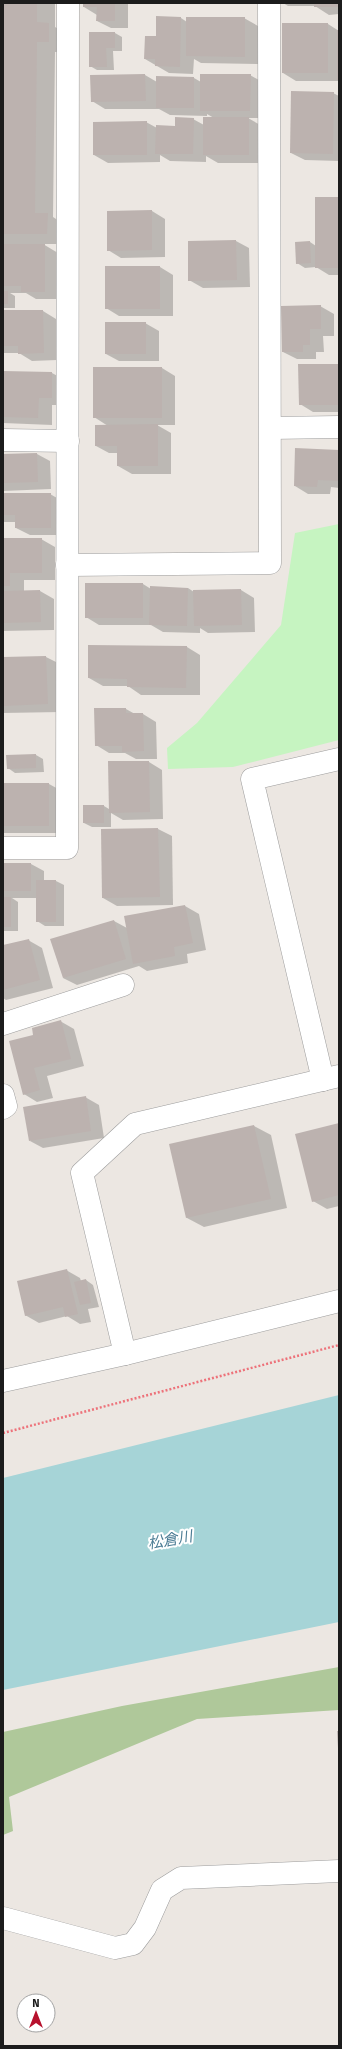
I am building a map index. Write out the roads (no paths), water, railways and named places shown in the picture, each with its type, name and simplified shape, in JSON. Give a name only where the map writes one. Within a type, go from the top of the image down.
[{"type":"street","points":[[3,848],[67,848],[66,565],[68,441],[68,3]]},
{"type":"street","points":[[66,565],[270,563],[271,428],[269,3]]},
{"type":"street","points":[[271,428],[339,427]]},
{"type":"street","points":[[3,440],[68,441]]},
{"type":"street","points":[[125,1354],[82,1174],[135,1124],[331,1078],[252,780],[339,759]]},
{"type":"street","points":[[3,1024],[123,985]]},
{"type":"street","points":[[3,1095],[6,1106],[3,1108]]},
{"type":"street","points":[[3,1381],[125,1354],[339,1301]]},
{"type":"street","points":[[3,1918],[115,1948],[133,1944],[144,1928],[162,1890],[181,1878],[339,1871]]},
{"type":"water","name":"松倉川","points":[[339,1395],[339,1622],[3,1690],[3,1478]]}]
